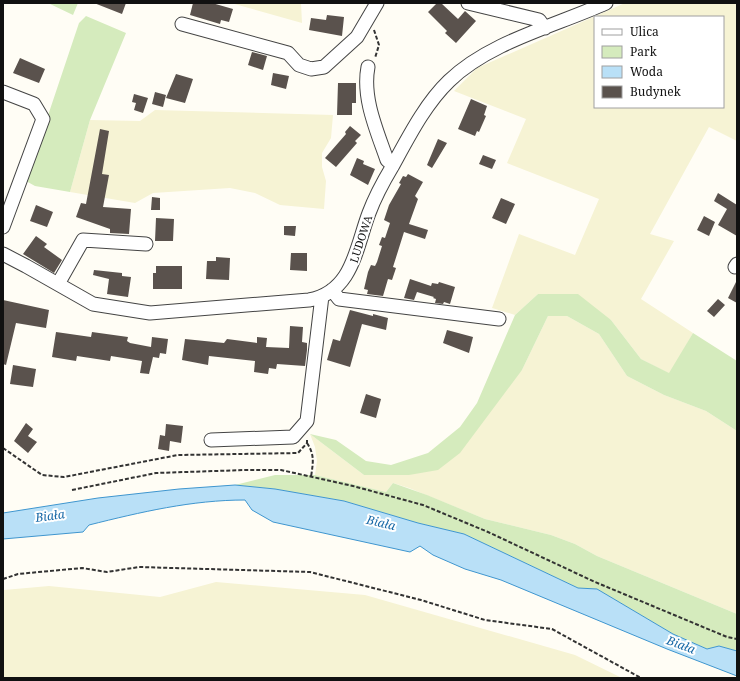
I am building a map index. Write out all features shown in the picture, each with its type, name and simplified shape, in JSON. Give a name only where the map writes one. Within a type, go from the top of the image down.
[{"type":"street","points":[[182,24],[288,53],[299,65],[311,69],[324,67],[357,37],[368,21],[377,3]]},
{"type":"street","points":[[468,3],[539,20],[545,28]]},
{"type":"street","name":"LUDOWA","points":[[328,293],[341,283],[350,269],[374,200],[428,106],[448,81],[484,56],[545,28],[606,3]]},
{"type":"street","points":[[368,68],[366,82],[368,98],[387,160],[393,165]]},
{"type":"street","points":[[3,92],[34,104],[43,119],[3,228]]},
{"type":"street","points":[[58,284],[83,240],[146,244]]},
{"type":"street","points":[[3,254],[93,304],[150,313],[309,300],[328,293],[339,299],[498,319]]},
{"type":"street","points":[[211,440],[294,436],[307,421],[328,293]]},
{"type":"path","points":[[368,21],[377,36],[379,45],[374,61],[368,68]]},
{"type":"path","points":[[307,421],[307,443],[312,450],[314,460],[311,477]]},
{"type":"path","points":[[3,448],[42,475],[64,477],[178,455],[298,453],[307,443]]},
{"type":"path","points":[[72,490],[156,473],[274,470],[311,477],[423,505],[668,613],[727,637],[737,639]]},
{"type":"path","points":[[3,579],[18,574],[82,568],[107,572],[139,568],[310,572],[421,600],[485,620],[552,628],[641,678]]},
{"type":"shaded area","points":[[231,3],[301,3],[302,23]]},
{"type":"shaded area","points":[[625,3],[737,3],[737,141],[709,127],[650,234],[674,241],[641,299],[693,333],[670,374],[641,359],[611,320],[538,294],[515,315],[492,308],[519,234],[575,255],[599,199],[507,163],[526,119],[454,91],[477,68],[594,17],[594,108],[724,108],[724,16],[595,16]]},
{"type":"shaded area","points":[[155,110],[333,115],[331,138],[322,153],[322,167],[326,181],[324,209],[280,205],[255,193],[230,188],[153,193],[135,203],[70,192],[90,120],[140,121]]},
{"type":"shaded area","points":[[548,316],[567,316],[599,334],[627,376],[664,395],[706,411],[737,431],[737,614],[597,556],[575,544],[551,535],[485,519],[409,488],[393,483],[386,492],[315,475],[317,461],[315,447],[310,434],[364,475],[409,475],[522,370]]},
{"type":"shaded area","points":[[216,582],[365,595],[575,655],[622,678],[3,678],[4,590],[49,586],[160,597]]},
{"type":"green space","points":[[48,3],[78,3],[73,15]]},
{"type":"green space","points":[[86,16],[126,33],[90,120],[70,192],[35,186],[26,181],[79,23]]},
{"type":"green space","points":[[538,294],[578,294],[611,320],[641,359],[669,373],[693,333],[737,361],[737,431],[706,411],[664,395],[627,376],[599,334],[567,316],[548,316],[522,370],[460,453],[438,470],[409,475],[364,475],[310,434],[336,440],[366,461],[391,465],[428,453],[460,427],[477,403],[515,315]]},
{"type":"green space","points":[[275,475],[315,475],[386,492],[393,483],[427,495],[485,519],[551,535],[575,544],[597,556],[737,614],[737,651],[719,646],[707,649],[673,634],[597,589],[578,588],[464,534],[418,523],[344,501],[275,489],[235,485]]},
{"type":"water","name":"Biała","points":[[235,485],[275,489],[344,501],[418,523],[464,534],[578,588],[597,589],[673,634],[707,649],[719,646],[737,651],[737,676],[667,649],[501,580],[465,569],[433,555],[420,546],[410,552],[273,522],[252,510],[245,500],[186,504],[147,511],[89,525],[83,532],[3,539],[3,513],[98,498],[179,489]]},
{"type":"building","points":[[94,3],[126,3],[122,14]]},
{"type":"building","points":[[193,3],[212,3],[233,9],[229,22],[221,20],[220,24],[190,15]]},
{"type":"building","points":[[437,3],[441,3],[458,19],[465,11],[476,21],[456,43],[445,33],[447,31],[428,12]]},
{"type":"building","points":[[327,15],[344,17],[342,36],[309,30],[311,18],[326,20]]},
{"type":"building","points":[[252,52],[267,56],[263,70],[248,65]]},
{"type":"building","points":[[20,58],[45,69],[39,83],[13,73]]},
{"type":"building","points":[[273,73],[289,76],[286,89],[271,85]]},
{"type":"building","points":[[176,74],[193,79],[185,103],[166,98]]},
{"type":"building","points":[[338,83],[356,83],[356,103],[352,103],[352,115],[337,115]]},
{"type":"building","points":[[155,92],[166,95],[163,107],[152,104]]},
{"type":"building","points":[[134,94],[148,98],[143,113],[134,110],[136,103],[132,102]]},
{"type":"building","points":[[471,99],[487,106],[484,115],[486,116],[479,132],[477,131],[475,136],[458,129]]},
{"type":"building","points":[[350,126],[361,135],[355,141],[357,143],[336,167],[325,158],[346,134],[345,132]]},
{"type":"building","points":[[100,129],[109,131],[102,174],[109,175],[103,207],[131,209],[129,234],[110,233],[110,229],[76,217],[81,203],[86,204]]},
{"type":"building","points":[[438,139],[447,143],[432,168],[427,165]]},
{"type":"building","points":[[483,155],[496,160],[492,169],[479,164]]},
{"type":"building","points":[[357,158],[364,161],[363,164],[375,169],[368,185],[350,175]]},
{"type":"building","points":[[408,174],[423,182],[415,196],[418,199],[409,224],[428,230],[425,239],[404,232],[393,267],[396,268],[392,280],[388,279],[383,296],[367,294],[368,290],[364,289],[368,272],[371,265],[375,266],[377,262],[382,246],[379,245],[382,237],[385,238],[390,223],[384,220],[389,205],[401,184],[399,183],[403,176],[406,177]]},
{"type":"building","points":[[718,193],[737,205],[737,236],[718,225],[727,209],[714,201]]},
{"type":"building","points":[[152,197],[160,198],[160,210],[151,210]]},
{"type":"building","points":[[501,198],[515,204],[506,224],[492,218]]},
{"type":"building","points":[[36,205],[53,212],[47,227],[30,221]]},
{"type":"building","points":[[704,216],[715,222],[709,236],[697,230]]},
{"type":"building","points":[[156,218],[174,219],[173,241],[155,241]]},
{"type":"building","points":[[284,226],[296,226],[295,236],[284,235]]},
{"type":"building","points":[[36,236],[47,244],[44,247],[62,260],[54,273],[23,254]]},
{"type":"building","points":[[291,253],[307,253],[307,271],[290,270]]},
{"type":"building","points":[[216,257],[230,258],[229,280],[206,279],[207,261],[216,261]]},
{"type":"building","points":[[156,266],[182,266],[182,289],[153,289],[153,273],[156,273]]},
{"type":"building","points":[[94,270],[122,273],[122,276],[131,277],[128,297],[107,294],[109,279],[93,275]]},
{"type":"building","points":[[410,279],[431,286],[432,283],[438,284],[439,282],[455,287],[450,304],[444,302],[443,304],[435,303],[436,299],[433,298],[434,297],[417,292],[414,300],[404,298]]},
{"type":"building","points":[[737,280],[737,303],[728,298]]},
{"type":"building","points":[[718,299],[725,305],[714,317],[707,311]]},
{"type":"building","points":[[3,300],[49,310],[46,328],[16,323],[6,365],[3,364]]},
{"type":"building","points":[[350,310],[388,318],[386,330],[362,324],[350,367],[327,360],[333,339],[340,341]]},
{"type":"building","points":[[290,326],[303,327],[302,342],[307,343],[305,366],[277,364],[276,369],[269,368],[268,374],[254,372],[255,361],[209,356],[208,365],[182,360],[185,339],[224,343],[227,339],[257,343],[257,337],[267,338],[266,347],[289,348]]},
{"type":"building","points":[[447,330],[473,337],[469,353],[443,343]]},
{"type":"building","points":[[56,332],[91,337],[92,332],[128,337],[127,341],[130,343],[151,347],[152,337],[168,339],[166,354],[160,353],[159,358],[153,357],[149,374],[140,373],[142,361],[111,356],[110,361],[77,356],[76,361],[52,357]]},
{"type":"building","points":[[13,365],[36,369],[33,387],[10,384]]},
{"type":"building","points":[[366,394],[381,399],[376,418],[360,413]]},
{"type":"building","points":[[26,423],[33,429],[28,436],[37,442],[28,453],[14,441]]},
{"type":"building","points":[[166,424],[183,426],[181,443],[170,441],[169,451],[158,449],[160,435],[165,436]]}]
